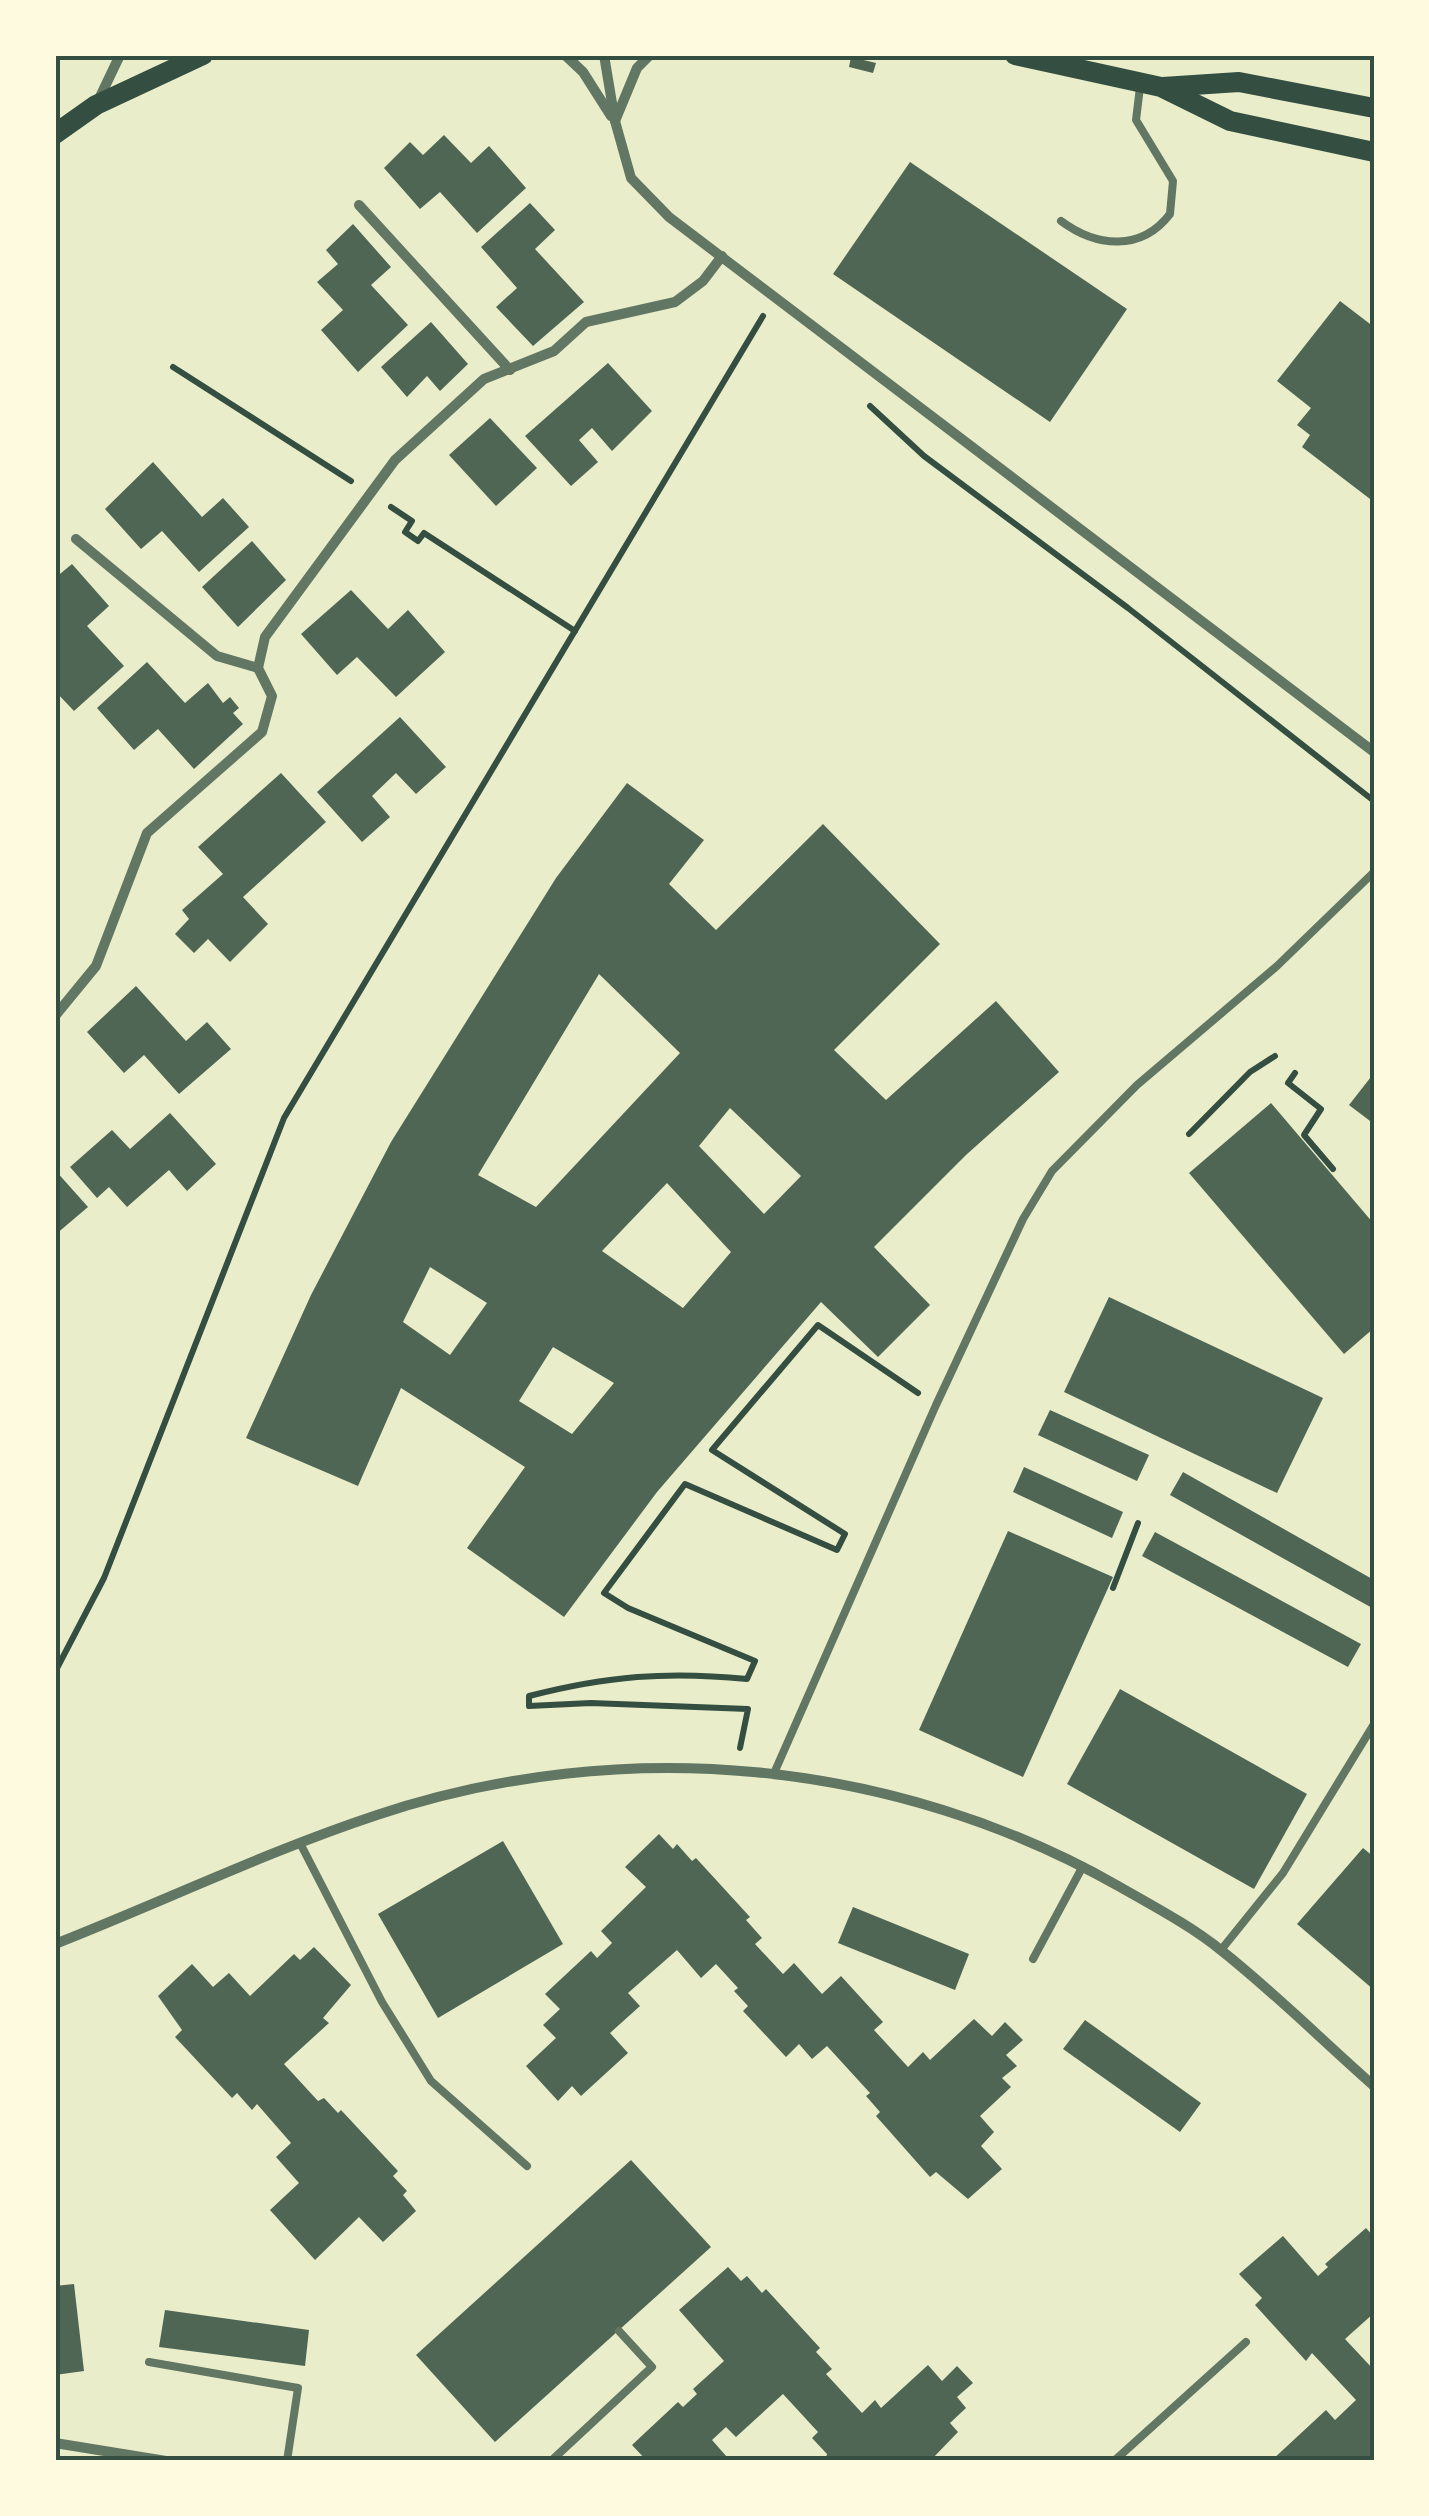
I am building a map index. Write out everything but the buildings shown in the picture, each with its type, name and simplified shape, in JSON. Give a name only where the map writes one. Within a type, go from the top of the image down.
[{"type":"main road","points":[[55,134],[96,105],[204,55]]},
{"type":"main road","points":[[1014,55],[1151,84],[1230,121],[1374,152]]},
{"type":"main road","points":[[1151,84],[1239,82],[1374,108]]},
{"type":"street","points":[[96,105],[120,55]]},
{"type":"street","points":[[565,55],[583,72],[614,122]]},
{"type":"street","points":[[604,55],[614,122],[631,178],[669,218],[1374,752]]},
{"type":"street","points":[[614,122],[638,68],[650,55]]},
{"type":"street","points":[[359,205],[510,370]]},
{"type":"street","points":[[55,1016],[96,966],[147,833],[262,732],[272,696],[258,668],[265,637],[395,460],[484,379],[554,352],[586,322],[675,302],[703,281],[722,256]]},
{"type":"street","points":[[76,539],[217,656],[258,668]]},
{"type":"street","points":[[55,1944],[377,1815],[586,1769],[775,1771],[851,1785],[946,1811],[1084,1866],[1221,1950],[1374,2086]]},
{"type":"street","points":[[55,2443],[166,2461]]},
{"type":"lane","points":[[1062,221],[1078,234],[1113,243],[1146,235],[1170,214],[1174,181],[1136,120],[1151,84]]},
{"type":"lane","points":[[775,1771],[936,1404],[1022,1219],[1052,1171],[1137,1086],[1277,966],[1374,872]]},
{"type":"lane","points":[[1221,1950],[1283,1873],[1374,1724]]},
{"type":"lane","points":[[302,1846],[382,2002],[431,2081],[527,2166]]},
{"type":"lane","points":[[1033,1958],[1084,1866]]},
{"type":"lane","points":[[552,2461],[652,2367],[619,2331]]},
{"type":"lane","points":[[1114,2461],[1246,2342]]},
{"type":"lane","points":[[149,2362],[298,2388],[287,2461]]},
{"type":"path","points":[[55,1672],[104,1578],[284,1118],[775,296]]},
{"type":"path","points":[[859,395],[924,456],[1128,608],[1374,801]]},
{"type":"path","points":[[1189,1134],[1250,1072],[1275,1056]]},
{"type":"path","points":[[1295,1073],[1288,1083],[1321,1109],[1304,1135],[1333,1169]]},
{"type":"path","points":[[736,1769],[748,1710],[592,1703],[528,1706],[529,1696],[600,1678],[678,1672],[747,1680],[755,1661],[628,1608],[604,1594],[685,1484],[837,1550],[845,1534],[712,1450],[818,1325],[936,1404]]},
{"type":"path","points":[[1112,1588],[1138,1523]]}]
